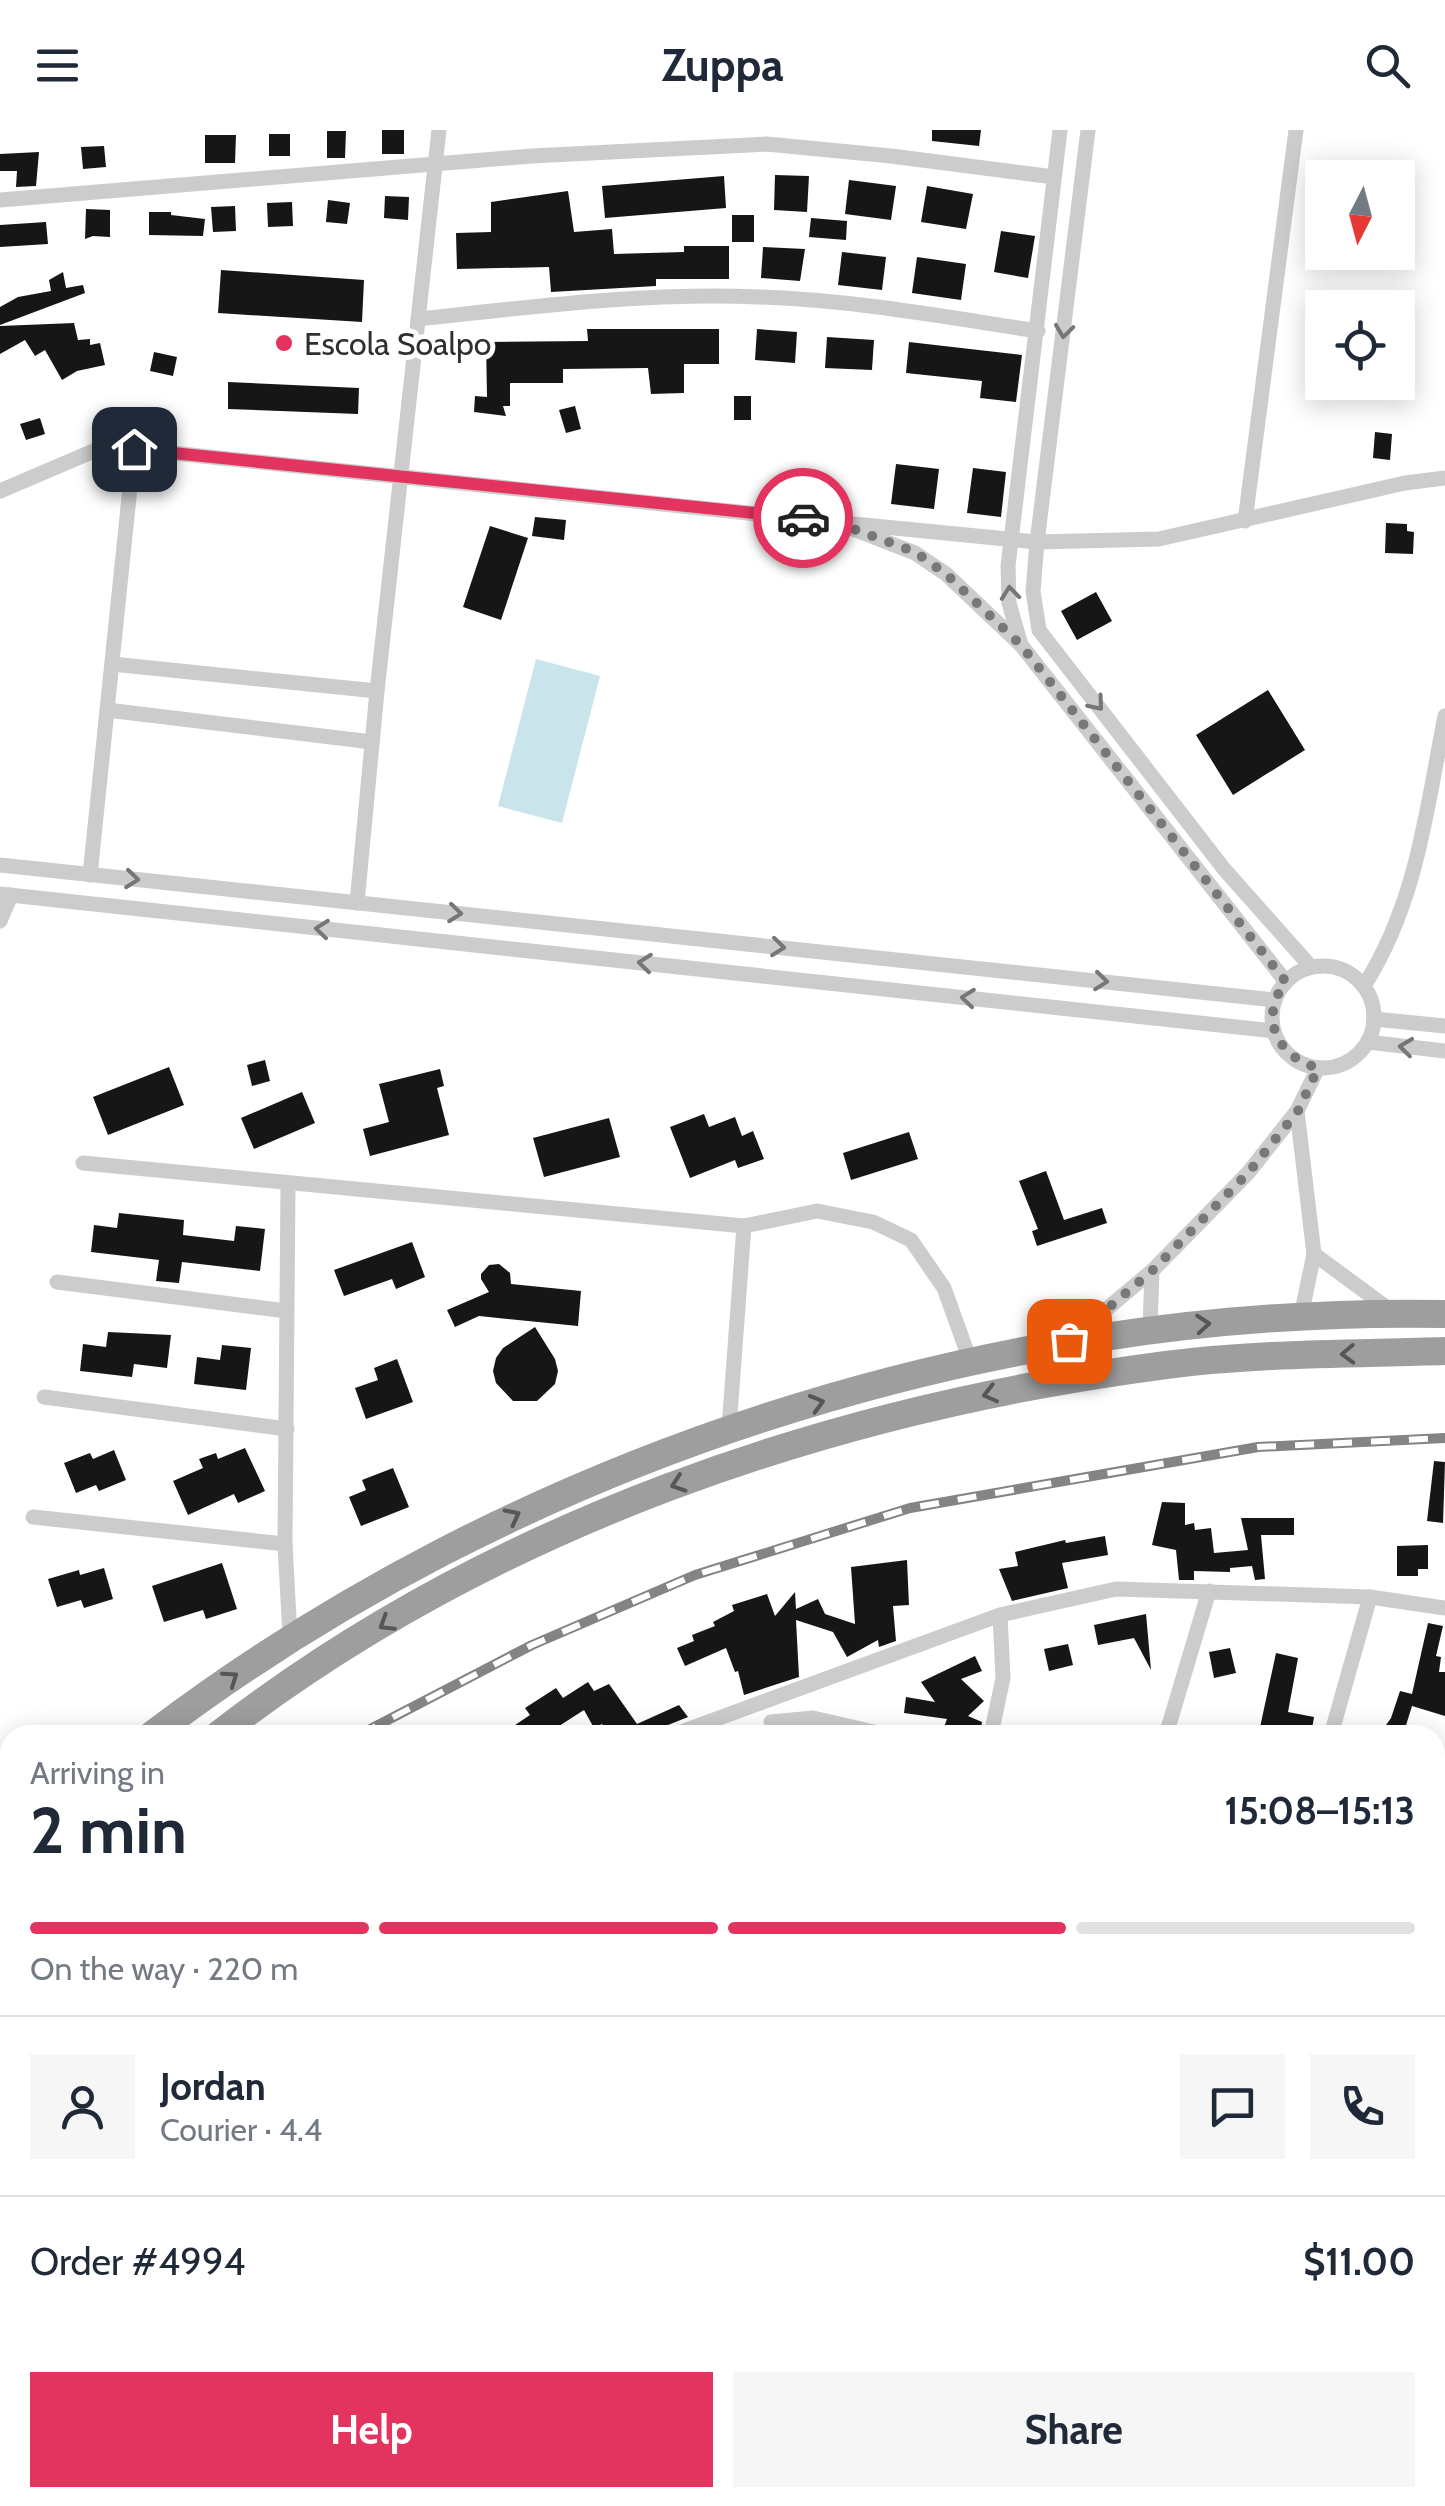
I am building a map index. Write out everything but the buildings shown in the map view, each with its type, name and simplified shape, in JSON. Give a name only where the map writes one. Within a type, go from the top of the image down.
[{"type":"highway","points":[[166,1725],[290,1636],[400,1574],[536,1505],[729,1428],[971,1363],[1150,1328],[1301,1316],[1445,1314]]},
{"type":"highway","points":[[232,1725],[322,1662],[444,1587],[541,1540],[670,1486],[851,1428],[1007,1390],[1169,1364],[1445,1350]]},
{"type":"street","points":[[358,903],[376,690],[438,130]]},
{"type":"street","points":[[1245,520],[1296,130]]},
{"type":"street","points":[[1021,645],[1007,582],[1054,177],[1060,133],[1087,134],[1037,542],[1033,591],[1039,630],[1224,870],[1311,968]]},
{"type":"street","points":[[0,200],[219,179],[767,144],[1054,177]]},
{"type":"street","points":[[1048,236],[1075,239]]},
{"type":"street","points":[[1042,290],[1068,293]]},
{"type":"street","points":[[418,319],[634,298],[759,297],[895,309],[1038,331]]},
{"type":"street","points":[[1031,392],[1056,394]]},
{"type":"street","points":[[0,492],[96,450],[134,449],[1037,542],[1160,539],[1404,483],[1445,478]]},
{"type":"street","points":[[90,875],[134,449]]},
{"type":"street","points":[[1023,456],[1048,458]]},
{"type":"street","points":[[835,522],[915,552],[946,574],[1021,645],[1286,982]]},
{"type":"street","points":[[112,664],[376,690]]},
{"type":"street","points":[[107,710],[372,742]]},
{"type":"street","points":[[1364,986],[1387,949],[1407,897],[1421,846],[1445,716]]},
{"type":"street","points":[[0,864],[1275,1000]]},
{"type":"street","points":[[0,921],[6,894],[1274,1031]]},
{"type":"street","points":[[1311,968],[1340,969],[1364,986],[1372,1001],[1374,1019],[1368,1042],[1348,1062],[1318,1068],[1291,1056],[1274,1031],[1275,1000],[1286,982],[1311,968]]},
{"type":"street","points":[[1374,1019],[1445,1026]]},
{"type":"street","points":[[1368,1042],[1445,1052]]},
{"type":"street","points":[[1069,1341],[1152,1271],[1248,1173],[1298,1111],[1318,1068]]},
{"type":"street","points":[[1298,1111],[1314,1254],[1301,1316]]},
{"type":"street","points":[[84,1163],[744,1226],[816,1211],[873,1222],[912,1240],[944,1288],[971,1363]]},
{"type":"street","points":[[288,1184],[284,1544],[290,1636]]},
{"type":"street","points":[[729,1428],[744,1226]]},
{"type":"street","points":[[1314,1254],[1394,1313]]},
{"type":"street","points":[[1150,1328],[1152,1271]]},
{"type":"street","points":[[57,1282],[287,1311]]},
{"type":"street","points":[[44,1397],[287,1429]]},
{"type":"street","points":[[33,1518],[284,1544]]},
{"type":"street","points":[[700,1725],[1000,1615],[1116,1590],[1370,1597],[1445,1608]]},
{"type":"street","points":[[1169,1725],[1208,1591]]},
{"type":"street","points":[[1334,1725],[1370,1597]]},
{"type":"street","points":[[993,1725],[1003,1678],[1000,1615]]},
{"type":"street","points":[[767,1700],[771,1725]]},
{"type":"street","points":[[787,1725],[813,1718],[843,1725]]},
{"type":"water","points":[[536,659],[600,676],[562,823],[498,806]]},
{"type":"railway","points":[[378,1725],[532,1645],[695,1575],[910,1508],[1258,1447],[1445,1438]]},
{"type":"way so far","points":[[803,518],[835,522],[915,552],[946,574],[1021,645],[1286,982],[1275,1000],[1274,1031],[1291,1056],[1318,1068],[1298,1111],[1248,1173],[1152,1271],[1069,1341]]},
{"type":"place","name":"Escola Soalpo","points":[[284,343]]},
{"type":"route","points":[[134,449],[803,518]]}]
